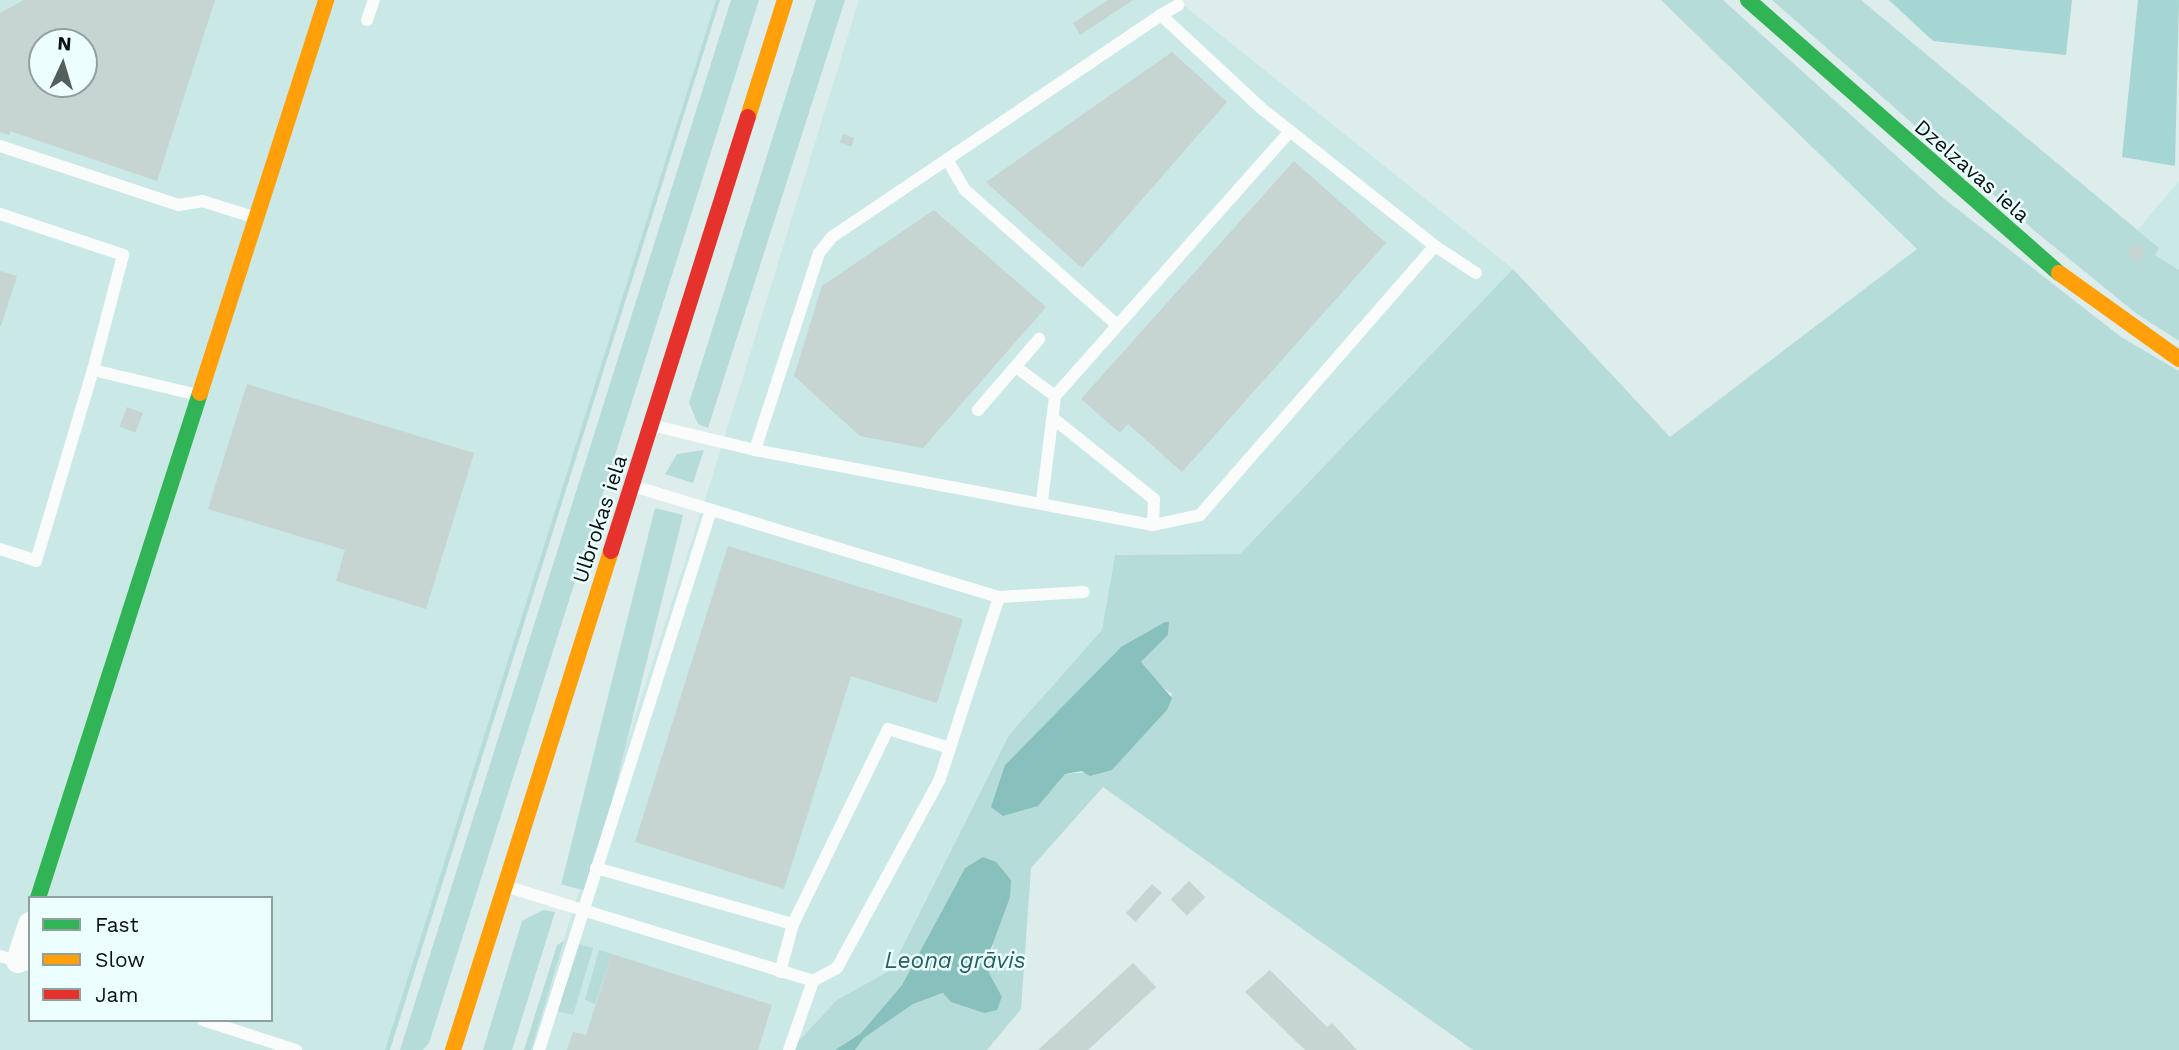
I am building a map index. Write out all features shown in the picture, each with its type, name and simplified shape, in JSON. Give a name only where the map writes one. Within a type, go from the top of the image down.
[{"type":"street","points":[[39,896],[326,0]]},
{"type":"street","name":"Ulbrokas iela","points":[[453,1050],[785,0]]},
{"type":"street","name":"Dzelzavas iela","points":[[1748,0],[2002,226],[2081,291],[2179,359]]},
{"type":"street","points":[[16,961],[28,929]]},
{"type":"lane","points":[[367,20],[374,0]]},
{"type":"lane","points":[[755,450],[818,253],[832,237],[1178,5]]},
{"type":"lane","points":[[1161,15],[1290,131],[1435,246],[1475,273]]},
{"type":"lane","points":[[1042,501],[1055,396],[1290,131]]},
{"type":"lane","points":[[0,146],[178,205],[202,201],[256,217]]},
{"type":"lane","points":[[947,159],[965,190],[1117,325]]},
{"type":"lane","points":[[0,214],[123,256],[93,370],[36,561],[0,549]]},
{"type":"lane","points":[[651,425],[755,450],[1042,501],[1153,525],[1200,515],[1435,246]]},
{"type":"lane","points":[[978,410],[1039,339]]},
{"type":"lane","points":[[1016,367],[1055,396]]},
{"type":"lane","points":[[93,370],[198,395]]},
{"type":"lane","points":[[1054,419],[1154,499],[1153,525]]},
{"type":"lane","points":[[632,485],[999,597],[1084,593]]},
{"type":"lane","points":[[539,1050],[712,510]]},
{"type":"lane","points":[[789,1050],[813,981],[837,968],[940,779],[999,597]]},
{"type":"lane","points":[[780,972],[793,924],[888,729],[950,748]]},
{"type":"lane","points":[[596,868],[793,924]]},
{"type":"lane","points":[[505,886],[813,981]]},
{"type":"lane","points":[[209,1022],[296,1050]]},
{"type":"shaded area","points":[[0,0],[716,0],[385,1050],[0,1050]]},
{"type":"shaded area","points":[[716,0],[720,0],[390,1050],[385,1050]]},
{"type":"shaded area","points":[[731,0],[759,0],[429,1043],[423,1050],[400,1050]]},
{"type":"shaded area","points":[[816,0],[845,0],[708,428],[698,424],[689,403]]},
{"type":"shaded area","points":[[859,0],[1177,0],[1513,269],[1240,554],[1115,555],[1102,630],[1009,735],[891,971],[837,1000],[790,1050],[528,1050],[715,468]]},
{"type":"shaded area","points":[[1661,0],[1723,0],[1942,197],[2121,337],[2179,371],[2179,1050],[1473,1050],[1103,787],[1031,868],[1021,1009],[987,1050],[855,1050],[864,1038],[913,1004],[944,993],[968,1008],[998,1006],[1002,998],[987,971],[993,946],[979,861],[965,868],[902,985],[861,1033],[835,1050],[790,1050],[837,1000],[891,970],[1009,735],[1102,630],[1115,555],[1240,554],[1513,269],[1670,437],[1917,249]],"holes":[[[1168,635],[1141,662],[1152,680],[1172,694],[1167,710],[1112,770],[1065,774],[1037,806],[1003,816],[1005,765],[1121,647]]]},
{"type":"shaded area","points":[[1772,0],[1861,0],[2159,248],[2155,255],[2179,270],[2179,341],[2137,314],[2036,232]]},
{"type":"shaded area","points":[[1889,0],[2072,0],[2066,55],[1933,41]]},
{"type":"shaded area","points":[[2138,0],[2179,0],[2175,166],[2122,157]]},
{"type":"shaded area","points":[[2179,181],[2179,270],[2155,255],[2135,233]]},
{"type":"shaded area","points":[[704,450],[693,483],[665,474],[677,454]]},
{"type":"shaded area","points":[[655,508],[683,515],[589,891],[561,884]]},
{"type":"shaded area","points":[[543,910],[555,912],[512,1050],[483,1050],[522,921]]},
{"type":"shaded area","points":[[564,941],[531,1050],[524,1050],[557,945]]},
{"type":"shaded area","points":[[579,944],[593,948],[573,1015],[556,1011]]},
{"type":"shaded area","points":[[599,950],[612,954],[595,1004],[585,1000]]},
{"type":"water","points":[[1169,622],[1168,635],[1141,662],[1172,698],[1167,710],[1112,770],[1090,776],[1082,771],[1065,774],[1038,806],[1003,816],[991,807],[1005,765],[1121,647]]},
{"type":"water","name":"Leona grāvis","points":[[983,857],[996,862],[1011,880],[1010,897],[989,954],[988,971],[1002,997],[997,1010],[984,1013],[951,1002],[943,993],[913,1004],[864,1038],[855,1050],[835,1050],[861,1033],[902,985],[965,868]]},
{"type":"building","points":[[24,0],[215,0],[157,181],[10,131],[9,135],[0,132],[0,13]]},
{"type":"building","points":[[1108,0],[1133,0],[1080,35],[1073,23]]},
{"type":"building","points":[[1172,52],[1227,102],[1082,268],[986,182]]},
{"type":"building","points":[[843,134],[854,138],[851,147],[840,142]]},
{"type":"building","points":[[1294,161],[1386,243],[1182,472],[1128,424],[1120,433],[1081,399]]},
{"type":"building","points":[[934,210],[1046,307],[923,448],[860,436],[794,376],[822,286]]},
{"type":"building","points":[[2135,243],[2147,251],[2139,262],[2127,255]]},
{"type":"building","points":[[0,271],[17,276],[1,326],[0,326]]},
{"type":"building","points":[[247,384],[474,453],[426,609],[336,581],[345,550],[208,509]]},
{"type":"building","points":[[127,407],[143,413],[135,433],[119,427]]},
{"type":"building","points":[[728,546],[963,619],[937,703],[851,676],[784,889],[635,842]]},
{"type":"building","points":[[1189,881],[1205,897],[1187,916],[1171,899]]},
{"type":"building","points":[[1152,884],[1162,893],[1136,922],[1126,913]]},
{"type":"building","points":[[612,954],[772,1005],[758,1050],[567,1050],[573,1032],[586,1035]]},
{"type":"building","points":[[1133,963],[1156,987],[1088,1050],[1038,1050]]},
{"type":"building","points":[[1270,970],[1327,1027],[1332,1023],[1357,1050],[1305,1050],[1245,992]]},
{"type":"traffic: fast","points":[[1748,0],[2059,273]]},
{"type":"traffic: fast","points":[[39,896],[200,393]]},
{"type":"traffic: slow","points":[[200,393],[326,0]]},
{"type":"traffic: slow","points":[[748,117],[785,0]]},
{"type":"traffic: slow","points":[[2059,273],[2179,359]]},
{"type":"traffic: slow","points":[[453,1050],[611,551]]},
{"type":"traffic: jam","points":[[611,551],[748,117]]}]
